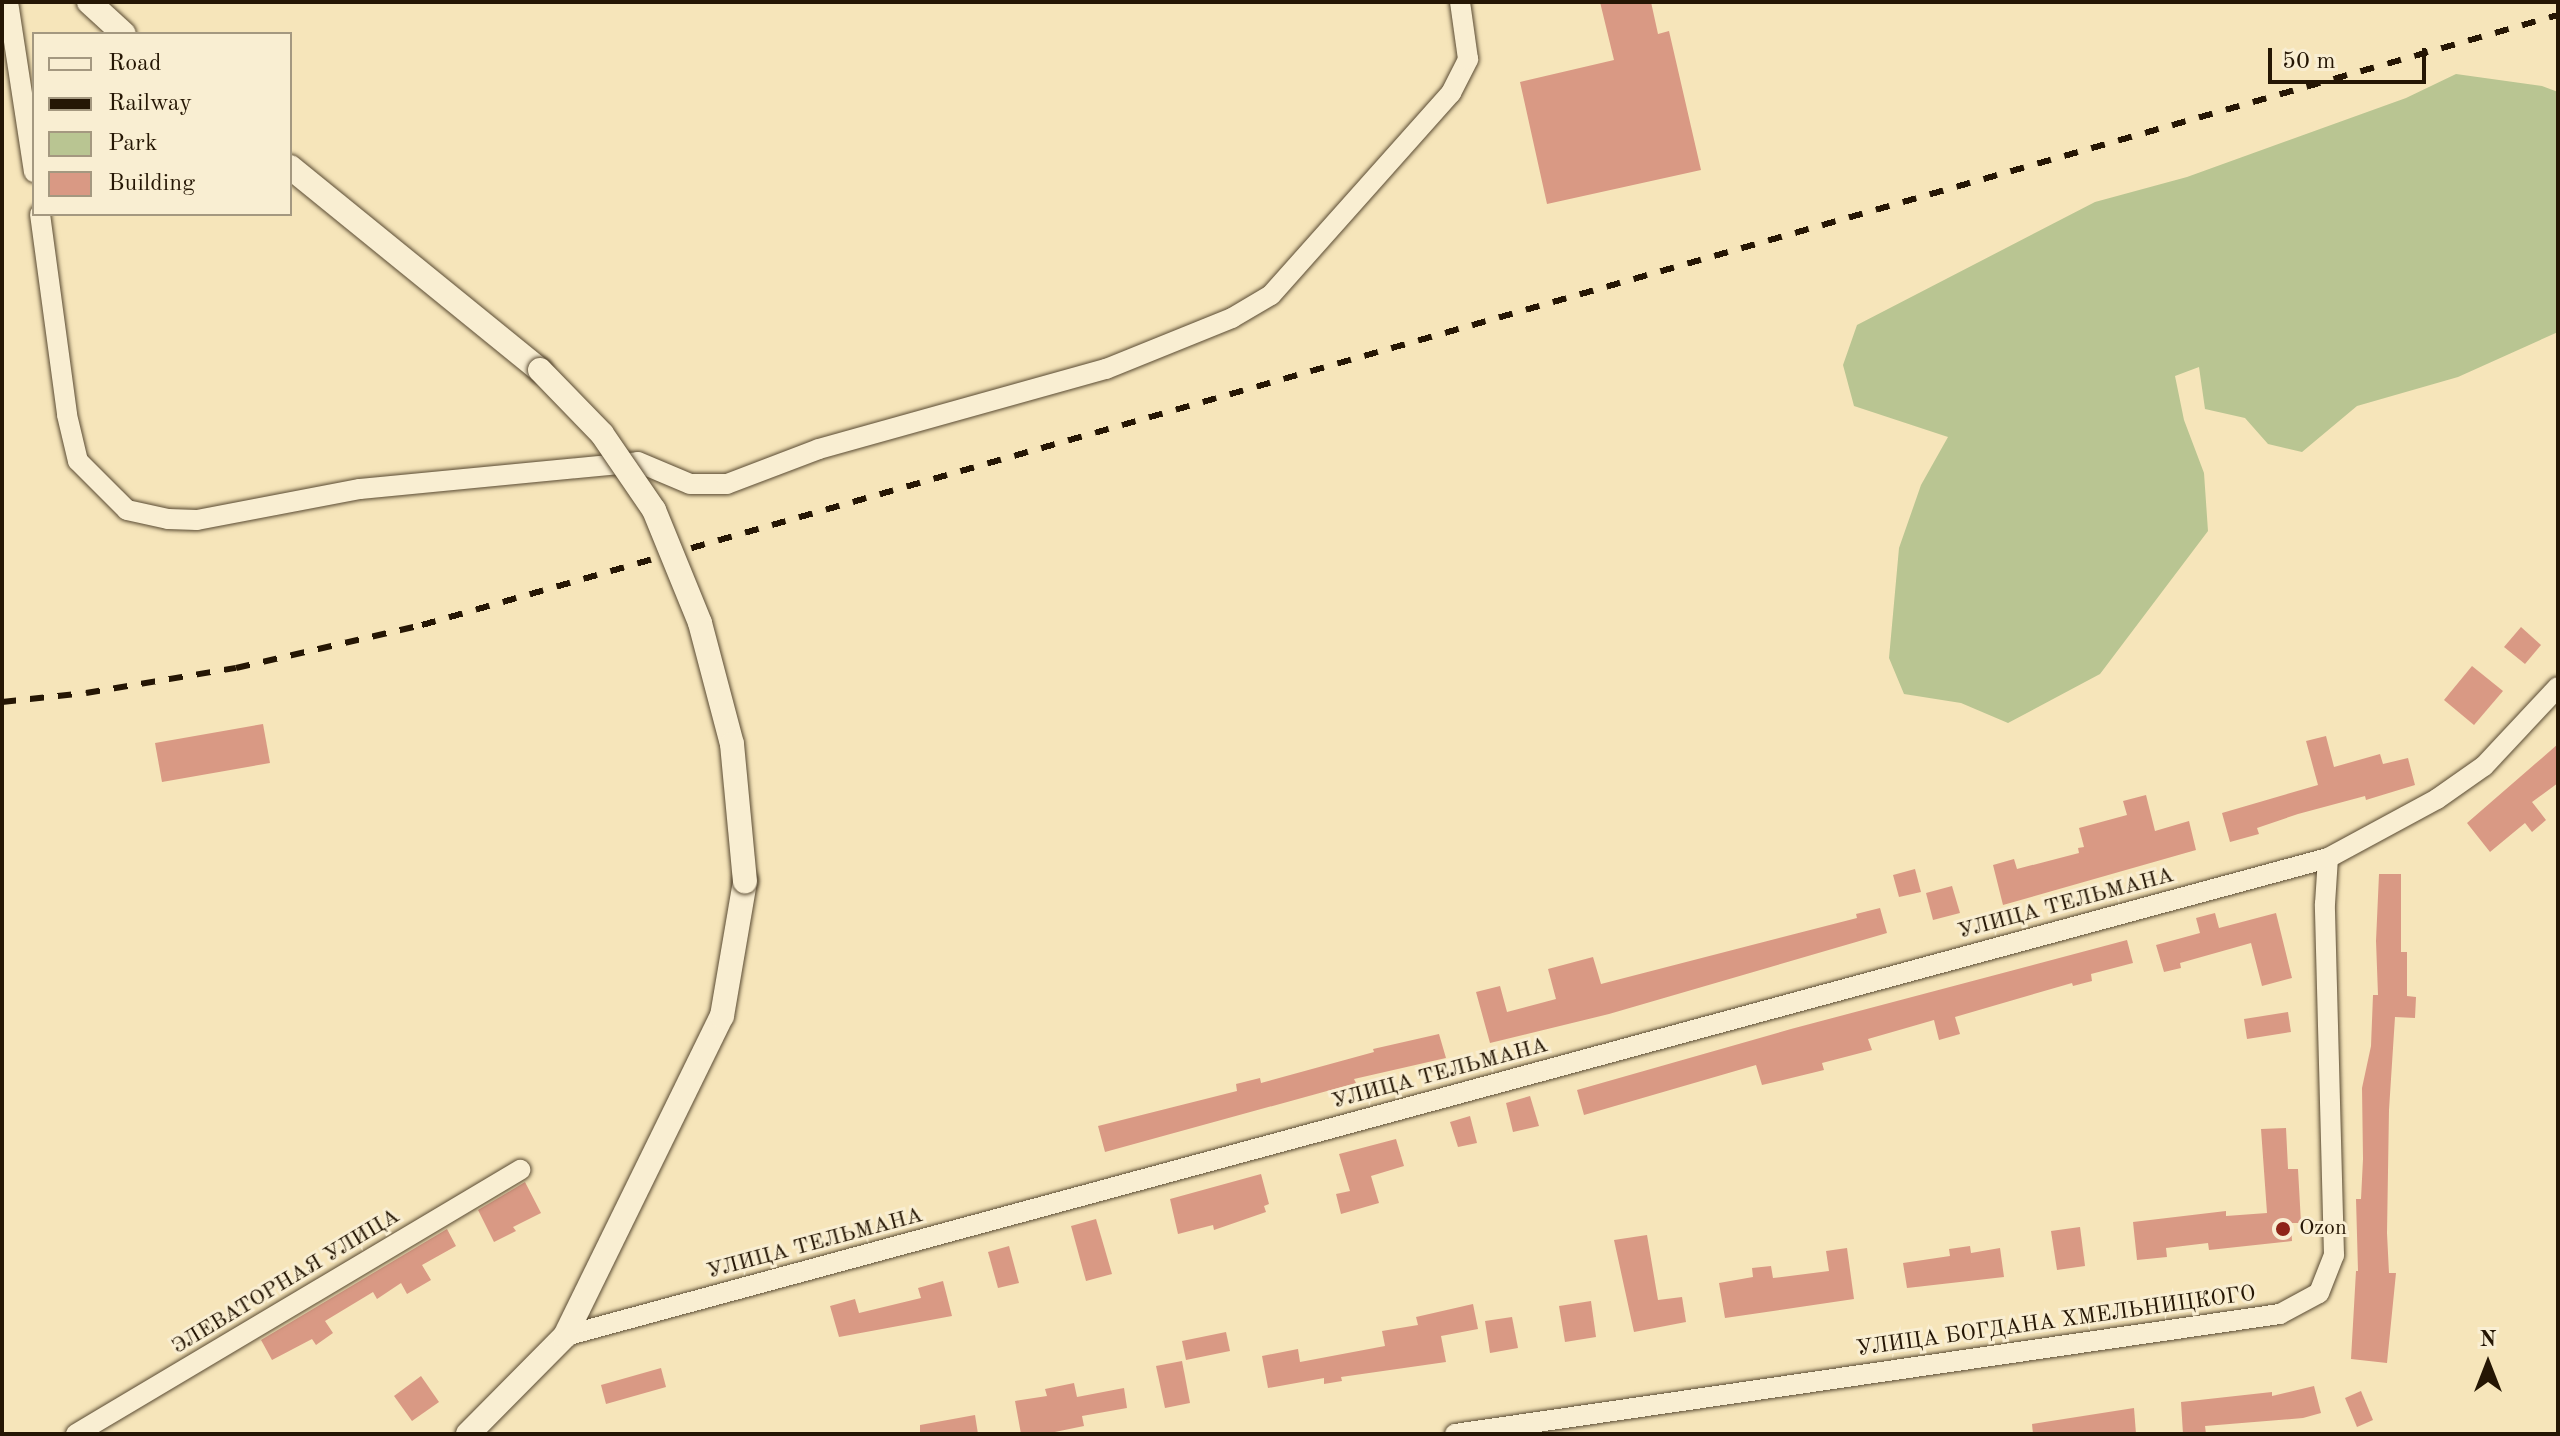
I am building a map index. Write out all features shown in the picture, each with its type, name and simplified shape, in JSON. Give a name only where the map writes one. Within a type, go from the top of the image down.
[{"type":"street","points":[[8,2],[32,159]]},
{"type":"street","points":[[89,2],[122,32]]},
{"type":"street","points":[[40,216],[67,415],[78,461],[127,510],[168,519],[197,520],[360,489],[638,462],[690,484],[727,484],[819,449],[1106,369],[1232,318],[1271,295],[1451,93],[1468,59],[1460,2]]},
{"type":"street","points":[[292,169],[540,370],[602,434],[654,510],[700,623],[732,744],[745,881],[722,1016],[565,1336],[468,1434]]},
{"type":"street","points":[[2328,858],[2437,799],[2484,766],[2558,687]]},
{"type":"street","name":"УЛИЦА ТЕЛЬМАНА","points":[[565,1336],[2328,858]]},
{"type":"street","name":"УЛИЦА БОГДАНА ХМЕЛЬНИЦКОГО","points":[[1455,1434],[2280,1314],[2319,1293],[2334,1255],[2325,904],[2328,858]]},
{"type":"street","name":"ЭЛЕВАТОРНАЯ УЛИЦА","points":[[76,1434],[520,1170]]},
{"type":"green space","points":[[2456,74],[2542,86],[2558,92],[2558,332],[2458,377],[2357,406],[2302,452],[2268,444],[2245,418],[2205,409],[2199,367],[2175,376],[2184,420],[2204,473],[2208,531],[2100,674],[2008,723],[1961,703],[1904,694],[1889,658],[1899,548],[1921,485],[1948,437],[1854,406],[1843,365],[1857,325],[2095,202],[2187,177],[2406,98]]},
{"type":"building","points":[[1600,2],[1651,2],[1658,34],[1669,31],[1701,170],[1547,204],[1520,82],[1614,60]]},
{"type":"building","points":[[2521,627],[2541,645],[2525,664],[2504,647]]},
{"type":"building","points":[[2472,666],[2503,691],[2474,725],[2444,700]]},
{"type":"building","points":[[263,724],[270,763],[162,782],[155,743]]},
{"type":"building","points":[[2326,736],[2334,767],[2380,754],[2383,764],[2408,758],[2415,785],[2366,800],[2365,796],[2298,814],[2257,828],[2259,834],[2230,842],[2222,813],[2318,785],[2306,741]]},
{"type":"building","points":[[2558,744],[2558,783],[2532,802],[2546,820],[2532,832],[2525,823],[2490,852],[2467,823]]},
{"type":"building","points":[[2146,795],[2155,831],[2189,821],[2196,850],[2003,905],[1993,865],[2014,859],[2017,869],[2079,853],[2078,848],[2084,847],[2079,828],[2127,815],[2123,801]]},
{"type":"building","points":[[1915,869],[1921,892],[1899,897],[1893,875]]},
{"type":"building","points":[[2379,874],[2401,874],[2401,952],[2407,952],[2407,996],[2416,997],[2415,1018],[2395,1017],[2389,1110],[2387,1233],[2389,1273],[2396,1273],[2387,1363],[2351,1359],[2358,1271],[2356,1199],[2361,1199],[2363,1159],[2362,1088],[2371,1046],[2373,995],[2378,995],[2376,941]]},
{"type":"building","points":[[1952,886],[1960,913],[1933,920],[1926,893]]},
{"type":"building","points":[[1880,908],[1887,933],[1609,1014],[1490,1043],[1476,992],[1500,986],[1507,1012],[1556,999],[1548,969],[1593,957],[1601,984],[1857,918],[1856,914]]},
{"type":"building","points":[[2215,913],[2219,928],[2276,913],[2292,978],[2262,986],[2251,943],[2180,963],[2181,968],[2164,972],[2156,945],[2200,933],[2196,918]]},
{"type":"building","points":[[2127,940],[2133,963],[2091,974],[2092,981],[2073,986],[2072,983],[1955,1017],[1960,1034],[1939,1040],[1934,1020],[1868,1039],[1872,1050],[1822,1063],[1824,1070],[1762,1085],[1756,1065],[1584,1115],[1577,1090],[1791,1029]]},
{"type":"building","points":[[2288,1012],[2291,1032],[2247,1039],[2244,1019]]},
{"type":"building","points":[[1439,1034],[1446,1058],[1354,1079],[1356,1083],[1105,1152],[1098,1126],[1237,1091],[1236,1084],[1260,1078],[1261,1083],[1374,1052],[1373,1049]]},
{"type":"building","points":[[1530,1096],[1539,1126],[1513,1132],[1506,1103]]},
{"type":"building","points":[[1470,1116],[1477,1143],[1458,1147],[1450,1122]]},
{"type":"building","points":[[2286,1128],[2288,1169],[2298,1169],[2301,1223],[2291,1223],[2292,1241],[2209,1250],[2208,1243],[2166,1248],[2167,1257],[2137,1260],[2133,1222],[2226,1211],[2226,1216],[2267,1213],[2261,1129]]},
{"type":"building","points":[[1396,1139],[1404,1166],[1371,1176],[1379,1203],[1341,1214],[1336,1194],[1350,1191],[1339,1154]]},
{"type":"building","points":[[1261,1174],[1269,1204],[1264,1206],[1266,1212],[1214,1230],[1213,1225],[1178,1234],[1170,1199]]},
{"type":"building","points":[[525,1182],[541,1213],[513,1227],[516,1231],[494,1242],[478,1210]]},
{"type":"building","points":[[1096,1219],[1112,1274],[1086,1281],[1071,1226]]},
{"type":"building","points":[[2080,1227],[2085,1266],[2057,1270],[2051,1231]]},
{"type":"building","points":[[447,1229],[456,1246],[422,1265],[431,1280],[407,1294],[401,1283],[377,1299],[373,1292],[325,1321],[333,1333],[316,1345],[312,1339],[272,1360],[261,1340]]},
{"type":"building","points":[[1647,1235],[1658,1300],[1682,1297],[1686,1322],[1634,1332],[1614,1240]]},
{"type":"building","points":[[1009,1246],[1019,1283],[998,1288],[988,1252]]},
{"type":"building","points":[[1970,1246],[1971,1253],[2000,1248],[2004,1277],[1907,1288],[1903,1263],[1950,1256],[1949,1249]]},
{"type":"building","points":[[1847,1248],[1854,1299],[1725,1318],[1719,1283],[1753,1277],[1752,1268],[1771,1266],[1773,1278],[1829,1271],[1826,1251]]},
{"type":"building","points":[[943,1281],[952,1316],[839,1337],[830,1306],[855,1299],[859,1313],[921,1298],[918,1288]]},
{"type":"building","points":[[1591,1301],[1596,1337],[1565,1342],[1559,1306]]},
{"type":"building","points":[[1473,1304],[1478,1329],[1441,1336],[1446,1362],[1341,1377],[1342,1381],[1324,1384],[1324,1378],[1268,1388],[1262,1356],[1298,1349],[1300,1362],[1385,1346],[1382,1331],[1418,1325],[1416,1317]]},
{"type":"building","points":[[1512,1317],[1518,1348],[1490,1353],[1485,1321]]},
{"type":"building","points":[[1226,1332],[1230,1351],[1186,1360],[1182,1341]]},
{"type":"building","points":[[1182,1361],[1190,1403],[1165,1408],[1156,1366]]},
{"type":"building","points":[[661,1368],[666,1387],[606,1404],[601,1385]]},
{"type":"building","points":[[421,1376],[439,1402],[412,1421],[394,1396]]},
{"type":"building","points":[[1074,1383],[1077,1397],[1124,1388],[1127,1408],[1082,1416],[1084,1426],[1045,1434],[1021,1434],[1015,1401],[1047,1396],[1045,1389]]},
{"type":"building","points":[[2314,1386],[2321,1413],[2303,1418],[2205,1426],[2206,1434],[2183,1434],[2181,1402],[2272,1392],[2272,1396]]},
{"type":"building","points":[[2361,1391],[2373,1420],[2357,1427],[2345,1398]]},
{"type":"building","points":[[2134,1408],[2136,1434],[2033,1434],[2032,1424]]},
{"type":"building","points":[[975,1415],[978,1434],[920,1434],[920,1425]]},
{"type":"railway","points":[[2,702],[86,693],[236,668],[422,625],[2558,15]]},
{"type":"place","name":"Ozon","points":[[2283,1229]]}]
